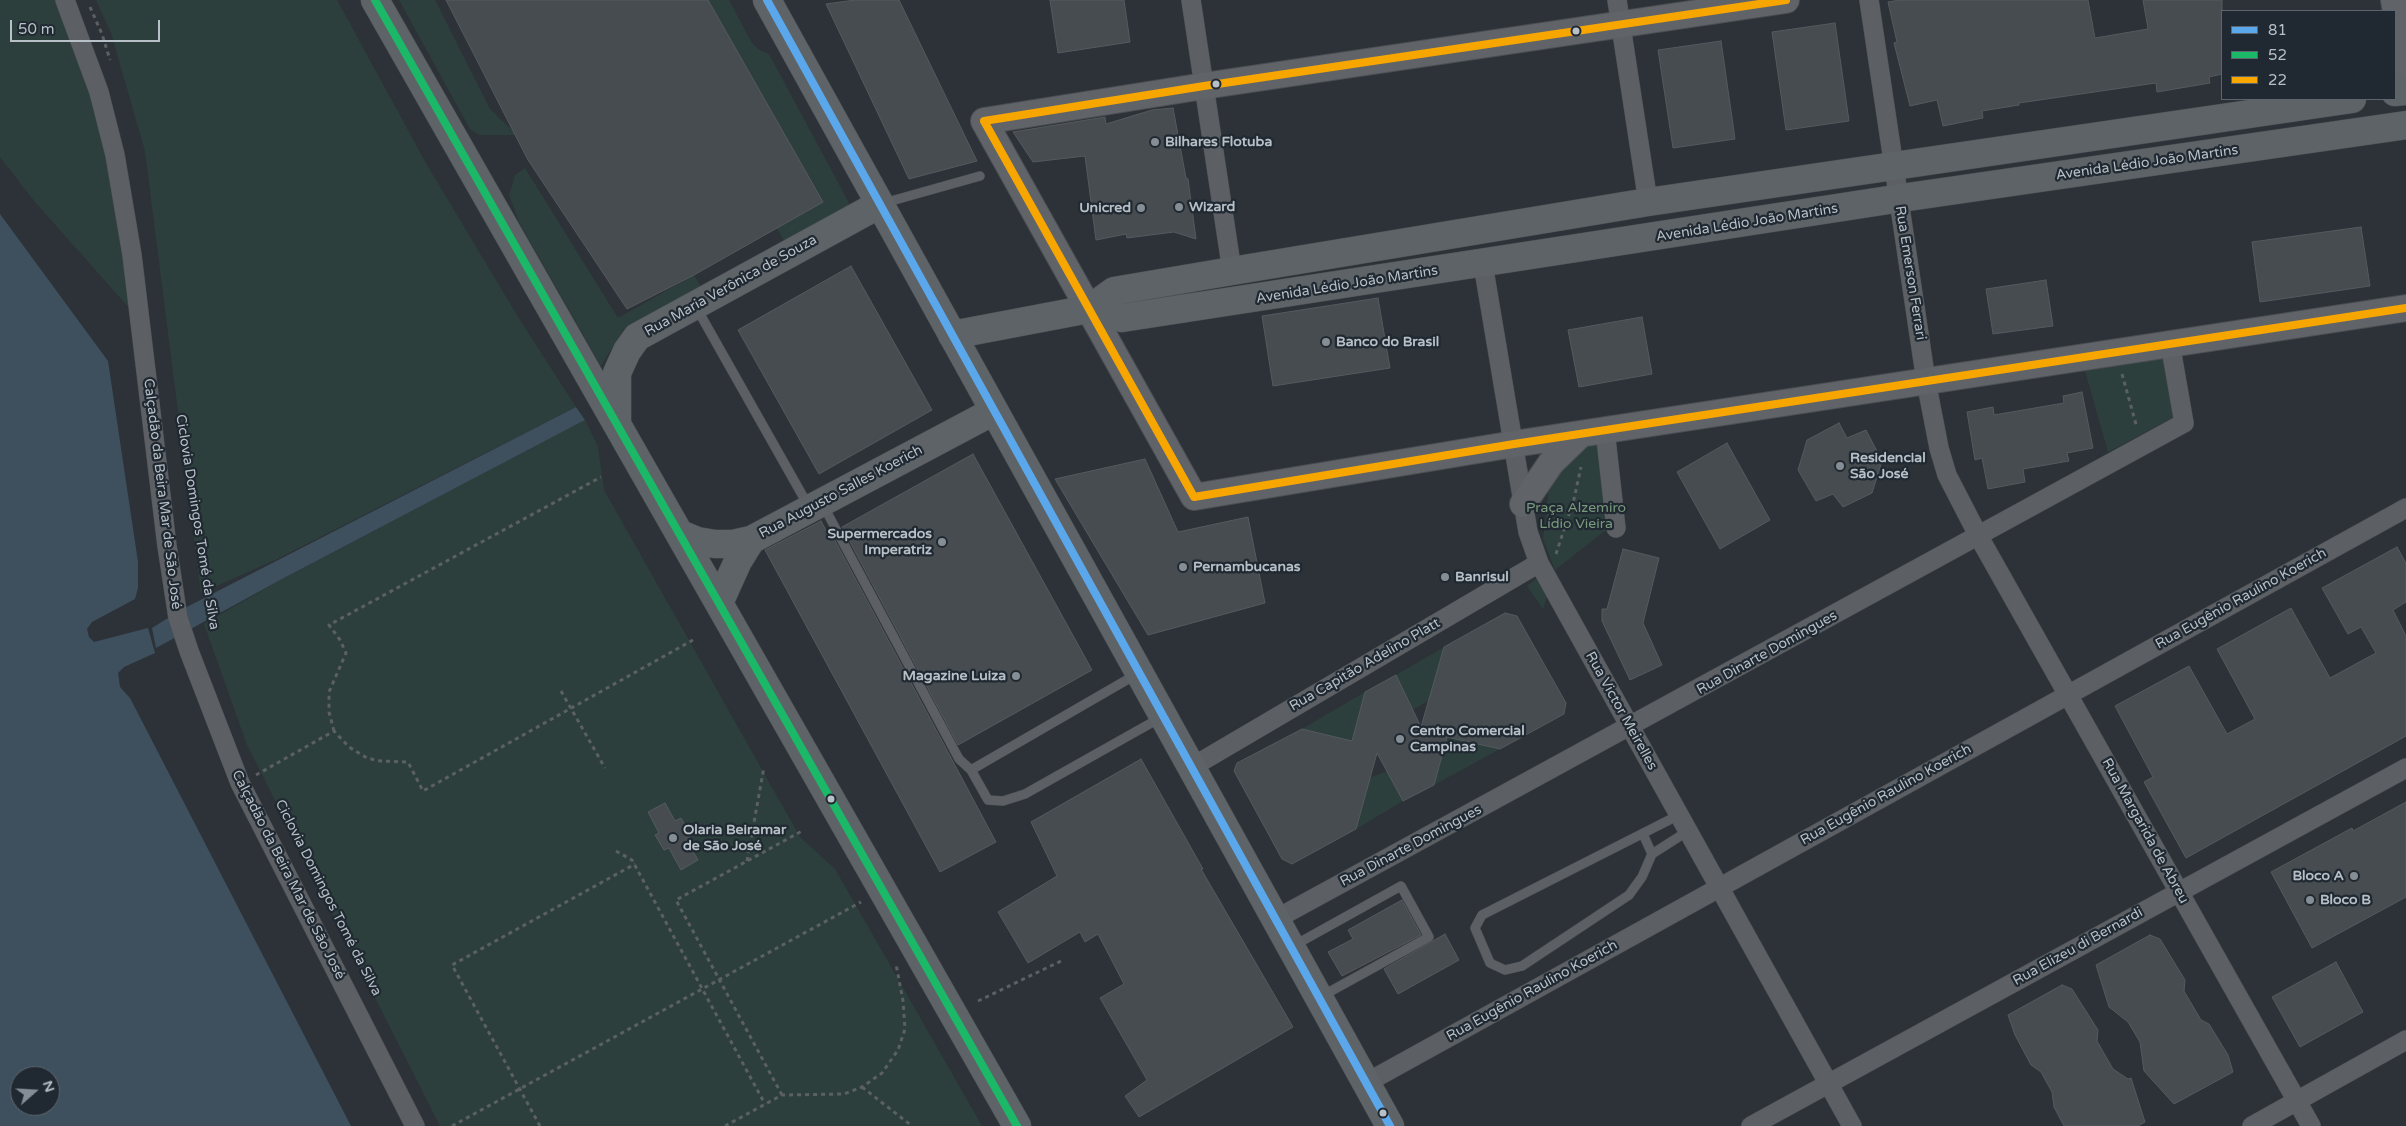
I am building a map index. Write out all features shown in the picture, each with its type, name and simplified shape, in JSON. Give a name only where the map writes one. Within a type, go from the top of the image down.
[{"type":"main road","points":[[375,0],[1017,1126]]},
{"type":"main road","points":[[767,0],[1390,1126]]},
{"type":"main road","name":"Avenida Lédio João Martins","points":[[952,335],[1089,309],[1114,292],[1232,271],[1648,202],[2345,100]]},
{"type":"main road","name":"Avenida Lédio João Martins","points":[[1089,309],[1122,318],[1898,199],[2406,126]]},
{"type":"main road","name":"Rua Maria Verônica de Souza","points":[[617,424],[617,373],[626,351],[637,337],[880,204]]},
{"type":"main road","name":"Rua Augusto Salles Koerich","points":[[680,534],[697,541],[715,544],[733,544],[751,540],[994,411]]},
{"type":"main road","points":[[719,603],[738,562],[751,540]]},
{"type":"street","name":"Calçadão da Beira Mar de São José","points":[[65,0],[99,92],[115,154],[132,255],[178,618],[240,783],[415,1126]]},
{"type":"street","points":[[1191,0],[1232,271]]},
{"type":"street","points":[[1786,0],[1619,12],[1204,86],[984,121],[1194,497],[1514,444],[2406,308]]},
{"type":"street","name":"Rua Emerson Ferrari","points":[[1868,0],[1926,381],[1945,469],[1979,537]]},
{"type":"street","points":[[1619,12],[1648,202]]},
{"type":"street","points":[[2396,12],[2406,73]]},
{"type":"street","name":"Rua Victor Meirelles","points":[[1483,264],[1528,532],[1547,559],[1630,728],[1852,1126]]},
{"type":"street","name":"Rua Dinarte Domingues","points":[[1276,919],[1630,728],[2184,423],[2170,343]]},
{"type":"street","points":[[1523,504],[1551,463],[1593,432]]},
{"type":"street","points":[[1593,432],[1616,528]]},
{"type":"street","name":"Rua Eugênio Raulino Koerich","points":[[1366,1083],[2406,508]]},
{"type":"street","name":"Rua Margarida de Abreu","points":[[1979,537],[2311,1126]]},
{"type":"street","name":"Rua Capitão Adelino Platt","points":[[1192,767],[1547,559]]},
{"type":"street","name":"Rua Elizeu di Bernardi","points":[[1751,1126],[2406,768]]},
{"type":"street","points":[[2252,1126],[2406,1040]]},
{"type":"lane","points":[[880,204],[980,176]]},
{"type":"lane","points":[[695,306],[816,506],[959,759],[971,770],[988,800],[1003,801],[1025,794],[1164,716]]},
{"type":"lane","points":[[971,770],[1140,673]]},
{"type":"lane","points":[[1684,823],[1652,854],[1642,877],[1629,896],[1522,966],[1505,970],[1490,963],[1475,928],[1482,915],[1642,834],[1684,823]]},
{"type":"lane","points":[[1642,834],[1652,854]]},
{"type":"lane","points":[[1291,947],[1401,886],[1415,911],[1429,937],[1319,998]]},
{"type":"path","points":[[87,0],[102,34],[110,61]]},
{"type":"path","points":[[2121,370],[2137,430]]},
{"type":"path","points":[[1547,559],[1574,499],[1583,460]]},
{"type":"path","points":[[601,477],[329,625],[340,640],[346,653],[329,692],[329,712],[334,731],[349,747],[367,758],[380,761],[408,762],[423,791],[693,640]]},
{"type":"path","points":[[561,691],[605,768]]},
{"type":"path","points":[[254,776],[334,731]]},
{"type":"path","points":[[747,861],[764,767]]},
{"type":"path","points":[[250,769],[258,785]]},
{"type":"path","points":[[782,1095],[676,900],[802,831]]},
{"type":"path","points":[[616,851],[632,860],[635,864],[765,1104]]},
{"type":"path","points":[[540,1126],[452,965],[635,864]]},
{"type":"path","points":[[452,1126],[861,902]]},
{"type":"path","points":[[978,1001],[1061,961]]},
{"type":"path","points":[[725,1126],[782,1095],[844,1094],[862,1087],[882,1073],[898,1050],[905,1029],[903,1001],[895,962]]},
{"type":"path","points":[[862,1087],[912,1126]]},
{"type":"green space","points":[[0,0],[58,0],[69,26],[109,159],[130,309],[35,202],[0,157]]},
{"type":"green space","points":[[96,0],[337,0],[427,165],[518,317],[576,407],[275,560],[201,593],[145,151],[111,33]]},
{"type":"green space","points":[[399,0],[435,0],[490,109],[517,135],[479,135],[470,129]]},
{"type":"green space","points":[[708,0],[729,0],[752,43],[759,50],[769,54],[849,203],[847,209],[785,243],[777,228],[823,202]]},
{"type":"green space","points":[[525,168],[618,318],[694,275],[701,287],[624,329],[601,366],[519,222],[509,195],[515,175]]},
{"type":"green space","points":[[2163,358],[2174,417],[2108,452],[2085,371]]},
{"type":"green space","points":[[585,420],[598,447],[604,490],[800,837],[835,869],[982,1126],[440,1126],[247,745],[204,624],[282,579]]},
{"type":"green space","name":"Praça Alzemiro Lídio Vieira","points":[[1598,443],[1607,529],[1555,570],[1543,539],[1549,487],[1565,461],[1580,447]]},
{"type":"green space","points":[[1536,579],[1547,597],[1543,609],[1527,586]]},
{"type":"green space","points":[[1444,647],[1429,700],[1413,710],[1396,675]]},
{"type":"green space","points":[[1365,692],[1352,741],[1302,729]]},
{"type":"green space","points":[[1447,737],[1500,749],[1434,785]]},
{"type":"green space","points":[[1387,771],[1403,801],[1356,829],[1370,778]]},
{"type":"water","points":[[0,214],[108,361],[138,562],[138,588],[135,599],[92,622],[87,629],[89,637],[94,642],[148,628],[155,653],[124,667],[118,673],[120,687],[130,698],[351,1126],[0,1126]]},
{"type":"water","points":[[576,407],[585,420],[282,579],[156,648],[152,628],[179,611]]},
{"type":"building","points":[[446,0],[708,0],[823,202],[694,275],[627,309],[528,160]]},
{"type":"building","points":[[855,0],[899,0],[977,161],[909,179],[826,4]]},
{"type":"building","points":[[1050,0],[1124,0],[1130,42],[1058,53]]},
{"type":"building","points":[[1900,0],[2088,0],[2095,38],[2148,29],[2143,0],[2222,0],[2221,74],[2209,77],[2210,83],[2157,92],[2156,83],[2019,103],[2019,105],[1982,111],[1983,118],[1943,126],[1937,100],[1910,106],[1894,43],[1897,42],[1888,2]]},
{"type":"building","points":[[1835,23],[1849,121],[1786,130],[1772,32]]},
{"type":"building","points":[[1721,41],[1735,139],[1673,148],[1658,50]]},
{"type":"building","points":[[1173,108],[1186,178],[1188,179],[1196,239],[1174,232],[1127,238],[1126,234],[1096,240],[1085,156],[1033,162],[1013,132],[1105,117],[1106,124],[1152,110]]},
{"type":"building","points":[[2361,227],[2370,286],[2260,302],[2252,242]]},
{"type":"building","points":[[851,266],[932,410],[819,474],[738,330]]},
{"type":"building","points":[[2046,280],[2053,326],[1993,334],[1986,289]]},
{"type":"building","name":"Banco do Brasil","points":[[1378,298],[1390,368],[1273,386],[1262,316]]},
{"type":"building","points":[[1642,317],[1652,374],[1579,387],[1568,330]]},
{"type":"building","points":[[2082,392],[2093,448],[2067,453],[2069,461],[2023,469],[2025,482],[1988,489],[1982,458],[1975,460],[1967,412],[1993,407],[1994,415],[2064,403],[2063,396]]},
{"type":"building","name":"Residencial São José","points":[[1839,423],[1847,438],[1866,430],[1882,461],[1872,493],[1843,507],[1833,494],[1816,501],[1798,470],[1807,440]]},
{"type":"building","points":[[1727,443],[1770,520],[1720,549],[1677,472]]},
{"type":"building","points":[[973,454],[1092,670],[958,745],[842,527]]},
{"type":"building","name":"Pernambucanas","points":[[1145,459],[1178,532],[1248,517],[1265,603],[1148,635],[1055,479]]},
{"type":"building","points":[[821,521],[828,534],[831,533],[996,842],[940,872],[765,550]]},
{"type":"building","points":[[2397,547],[2406,563],[2406,602],[2393,610],[2406,636],[2406,736],[2186,858],[2144,782],[2153,777],[2115,706],[2189,666],[2227,734],[2255,719],[2217,649],[2291,608],[2330,678],[2376,653],[2361,627],[2348,634],[2322,588]]},
{"type":"building","points":[[1623,549],[1659,558],[1643,623],[1662,665],[1630,680],[1602,621],[1602,609],[1607,609]]},
{"type":"building","name":"Centro Comercial Campinas","points":[[1505,613],[1517,616],[1566,703],[1564,714],[1500,749],[1447,737],[1434,785],[1403,801],[1377,753],[1356,829],[1292,864],[1282,859],[1234,771],[1237,763],[1302,729],[1352,741],[1365,692],[1396,675],[1421,727],[1444,647]]},
{"type":"building","points":[[1141,759],[1203,869],[1201,869],[1293,1027],[1139,1117],[1125,1096],[1147,1080],[1100,998],[1124,984],[1098,934],[1085,942],[1080,932],[1028,963],[998,912],[1057,876],[1031,822]]},
{"type":"building","points":[[2406,802],[2406,897],[2312,948],[2271,872],[2352,828],[2353,831]]},
{"type":"building","name":"Olaria Beiramar de São José","points":[[665,803],[675,821],[681,818],[691,836],[686,839],[698,860],[681,870],[669,848],[664,850],[655,835],[659,833],[648,812]]},
{"type":"building","points":[[1402,900],[1421,935],[1342,976],[1328,952],[1353,939],[1348,930]]},
{"type":"building","points":[[1445,934],[1459,960],[1398,994],[1384,969]]},
{"type":"building","points":[[2150,935],[2160,939],[2185,980],[2184,991],[2201,1020],[2209,1024],[2228,1055],[2233,1072],[2174,1104],[2144,1071],[2140,1042],[2128,1022],[2109,1007],[2096,965]]},
{"type":"building","points":[[2336,962],[2363,1012],[2300,1047],[2272,997]]},
{"type":"building","points":[[2062,985],[2072,989],[2098,1030],[2097,1041],[2113,1069],[2128,1079],[2131,1078],[2145,1122],[2138,1126],[2064,1126],[2054,1107],[2052,1092],[2041,1072],[2031,1065],[2015,1035],[2008,1015]]},
{"type":"transit line","name":"52","points":[[375,0],[1017,1126]]},
{"type":"transit line","name":"81","points":[[767,0],[1390,1126]]},
{"type":"transit line","name":"22","points":[[1786,0],[1204,86],[984,121],[1194,497],[1514,444],[2406,308]]},
{"type":"place","name":"Bilhares Flotuba","points":[[1155,142]]},
{"type":"place","name":"Wizard","points":[[1179,207]]},
{"type":"place","name":"Unicred","points":[[1141,208]]},
{"type":"place","name":"Banco do Brasil","points":[[1326,342]]},
{"type":"place","name":"Residencial São José","points":[[1840,466]]},
{"type":"place","name":"Supermercados Imperatriz","points":[[942,542]]},
{"type":"place","name":"Pernambucanas","points":[[1183,567]]},
{"type":"place","name":"Banrisul","points":[[1445,577]]},
{"type":"place","name":"Magazine Luiza","points":[[1016,676]]},
{"type":"place","name":"Centro Comercial Campinas","points":[[1400,739]]},
{"type":"place","name":"Olaria Beiramar de São José","points":[[673,838]]},
{"type":"place","name":"Bloco A","points":[[2354,876]]},
{"type":"place","name":"Bloco B","points":[[2310,900]]}]
